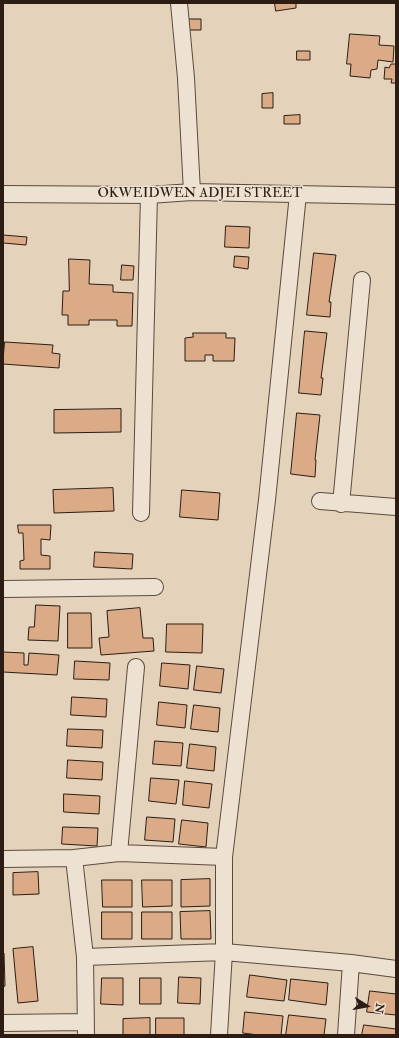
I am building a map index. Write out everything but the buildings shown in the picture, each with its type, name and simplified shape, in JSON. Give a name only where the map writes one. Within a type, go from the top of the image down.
[{"type":"street","points":[[179,3],[186,78],[192,192]]},
{"type":"street","name":"OKWEIDWEN ADJEI STREET","points":[[3,194],[149,195],[192,192],[396,196]]},
{"type":"street","points":[[219,1035],[224,952],[224,857],[267,500],[298,194]]},
{"type":"street","points":[[141,513],[149,195]]},
{"type":"street","points":[[341,504],[362,280]]},
{"type":"street","points":[[320,501],[341,504],[396,507]]},
{"type":"street","points":[[3,590],[155,587]]},
{"type":"street","points":[[120,853],[136,667]]},
{"type":"street","points":[[3,860],[74,858],[120,853],[224,857]]},
{"type":"street","points":[[3,1023],[86,1028],[85,957],[74,858]]},
{"type":"street","points":[[85,957],[224,952],[351,963],[396,969]]},
{"type":"street","points":[[346,1035],[351,963]]}]
